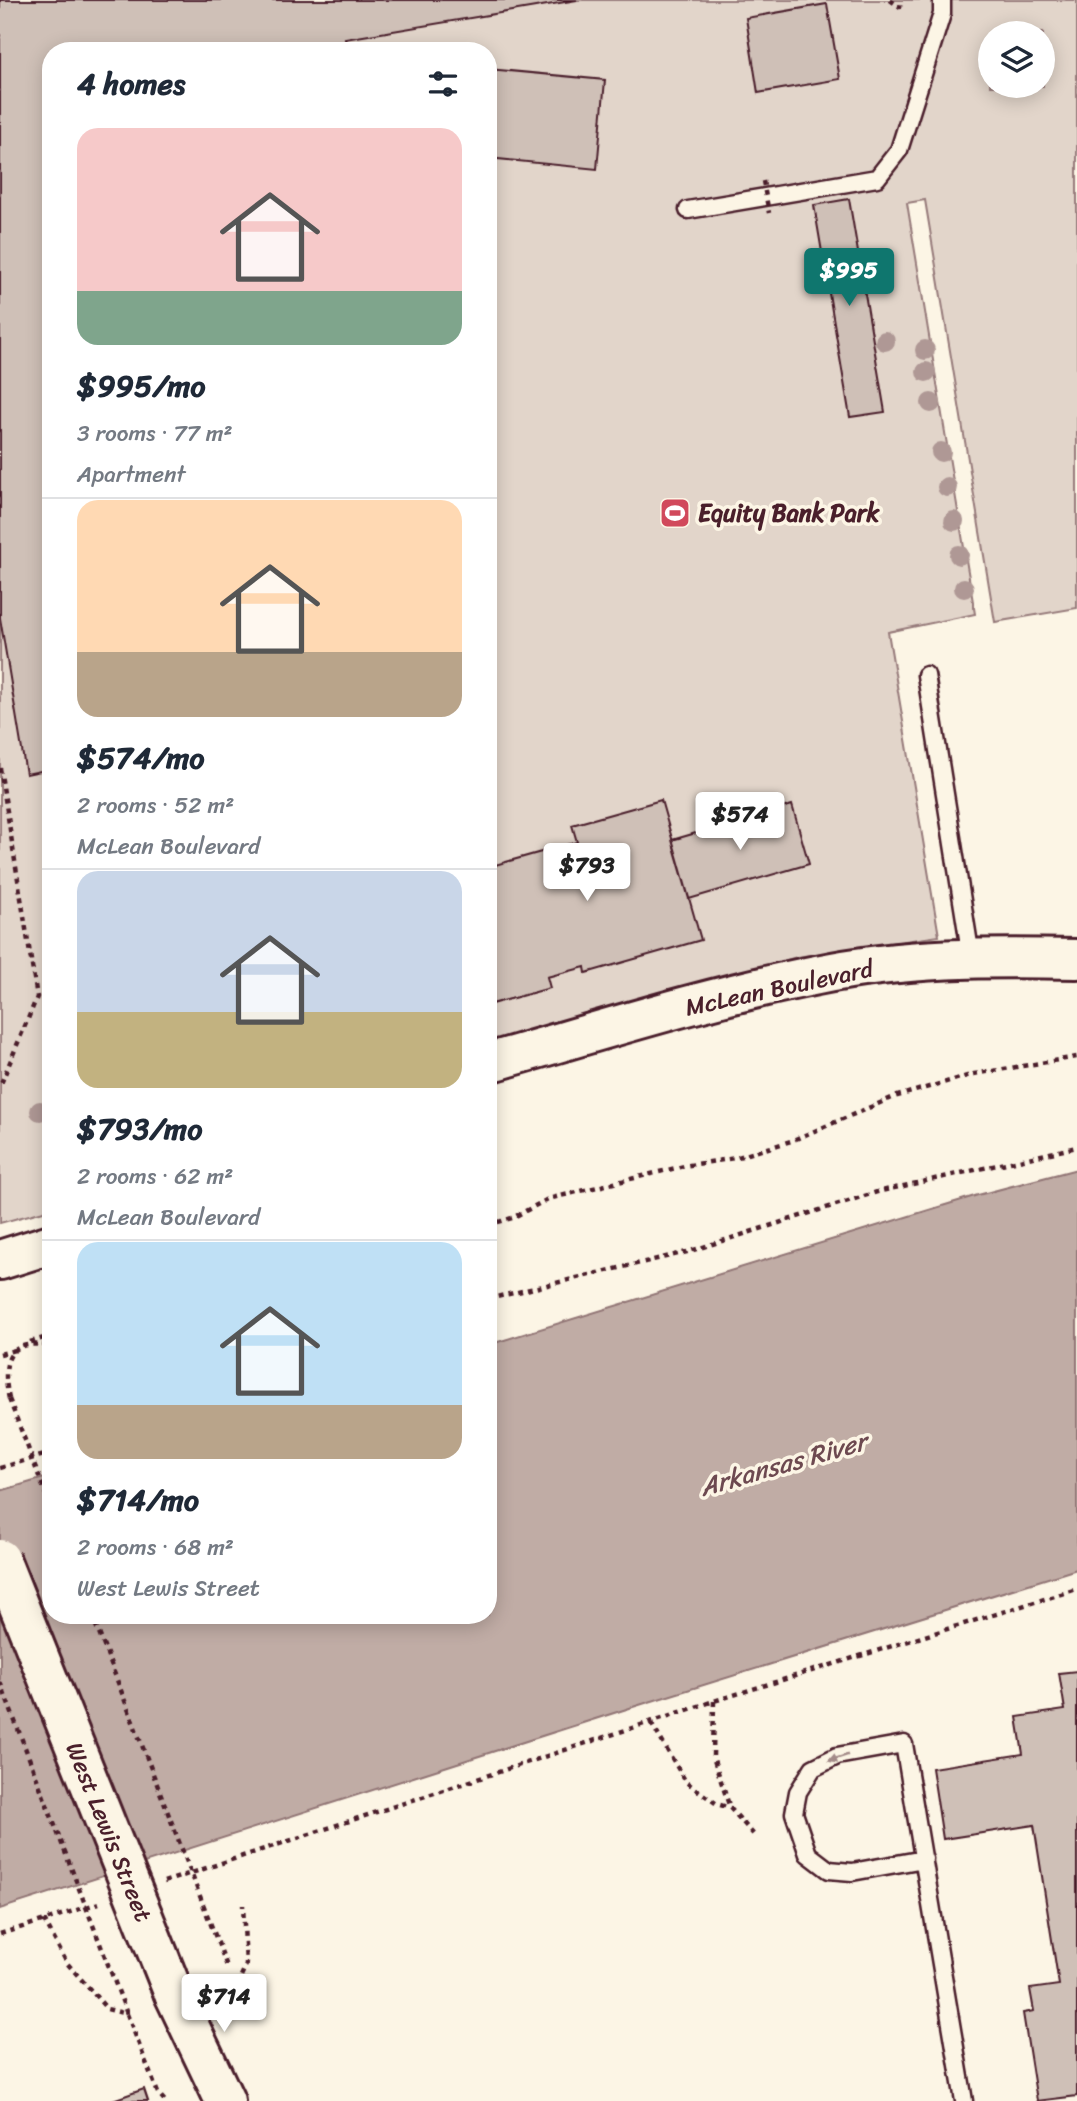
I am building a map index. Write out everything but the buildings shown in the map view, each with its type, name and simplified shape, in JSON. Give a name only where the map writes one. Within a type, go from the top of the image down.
[{"type":"main road","name":"McLean Boulevard","points":[[497,1060],[721,998],[819,974],[971,957],[1077,959]]},
{"type":"main road","points":[[0,1260],[42,1247]]},
{"type":"main road","name":"West Lewis Street","points":[[0,1559],[174,1994],[225,2101]]},
{"type":"lane","points":[[688,210],[877,178],[900,150],[942,15],[943,0]]},
{"type":"lane","points":[[926,676],[971,957]]},
{"type":"lane","points":[[924,1859],[852,1872],[829,1870],[808,1854],[794,1813],[798,1792],[813,1768],[837,1756],[905,1744],[964,2101]]},
{"type":"path","points":[[890,0],[900,7],[901,0]]},
{"type":"path","points":[[764,181],[769,213]]},
{"type":"path","points":[[0,768],[37,997],[0,1086]]},
{"type":"path","points":[[497,1222],[512,1218],[548,1199],[684,1166],[735,1158],[779,1144],[894,1097],[974,1074],[1077,1057]]},
{"type":"path","points":[[497,1297],[687,1252],[877,1192],[1077,1147]]},
{"type":"path","points":[[0,1354],[42,1338]]},
{"type":"path","points":[[29,1342],[42,1344]]},
{"type":"path","points":[[15,1350],[8,1362],[5,1380],[9,1399],[42,1484]]},
{"type":"path","points":[[0,1468],[42,1456]]},
{"type":"path","points":[[160,1884],[714,1701],[1077,1589]]},
{"type":"path","points":[[95,1624],[228,1969]]},
{"type":"path","points":[[0,1682],[158,2093],[165,2101]]},
{"type":"path","points":[[714,1701],[713,1757],[730,1808],[755,1836]]},
{"type":"path","points":[[651,1723],[686,1782],[717,1804],[730,1808]]},
{"type":"path","points":[[0,1934],[108,1900]]},
{"type":"path","points":[[237,1985],[246,1965],[243,1905]]},
{"type":"path","points":[[44,1920],[67,1963],[107,2009],[127,2014]]},
{"type":"shaded area","name":"Equity Bank Park","points":[[0,0],[1077,0],[1077,608],[995,622],[925,200],[907,203],[975,614],[888,632],[939,936],[797,957],[497,1045],[497,42],[42,42],[42,1211],[0,1223]]},
{"type":"water","name":"Arkansas River","points":[[1077,1169],[1077,1569],[636,1706],[0,1909],[0,1491],[42,1479],[42,1624],[497,1624],[497,1342],[978,1195]]},
{"type":"place","name":"Equity Bank Park","points":[[675,513]]}]
